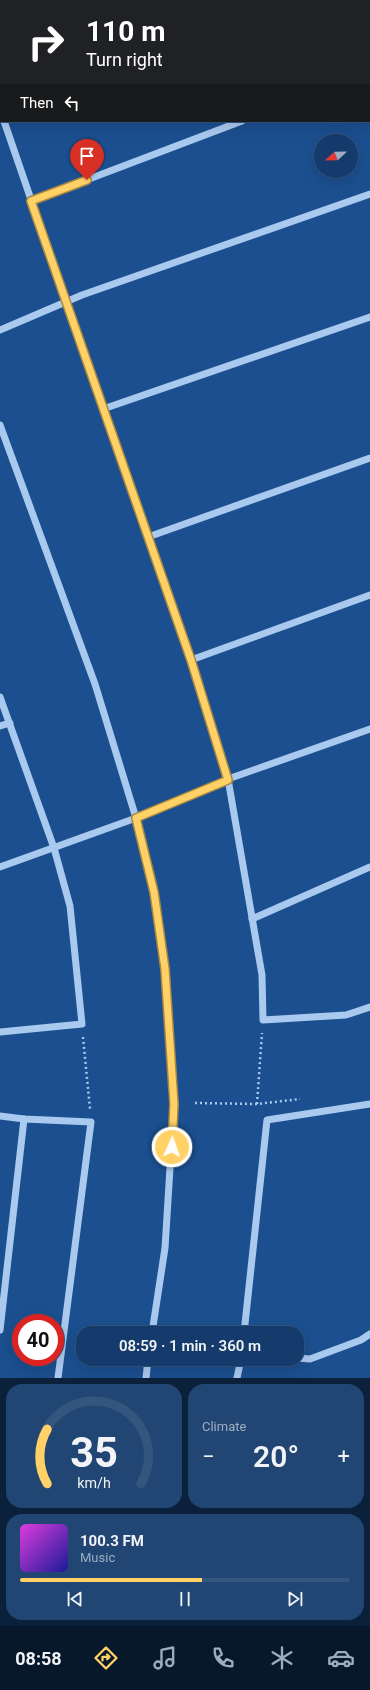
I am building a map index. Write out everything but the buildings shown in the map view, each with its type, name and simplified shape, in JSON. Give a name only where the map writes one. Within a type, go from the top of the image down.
[{"type":"street","points":[[4,122],[89,366],[102,409],[191,660],[228,780],[262,975],[264,1020],[346,1015],[370,1007]]},
{"type":"street","points":[[31,201],[239,122]]},
{"type":"street","points":[[0,330],[66,303],[370,194]]},
{"type":"street","points":[[102,409],[370,317]]},
{"type":"street","points":[[0,425],[95,684],[136,818],[154,892],[165,969],[174,1104],[165,1248],[153,1326]]},
{"type":"street","points":[[148,537],[370,458]]},
{"type":"street","points":[[191,660],[370,595]]},
{"type":"street","points":[[0,696],[54,848],[70,906],[82,1024],[0,1032]]},
{"type":"street","points":[[0,726],[10,723]]},
{"type":"street","points":[[0,867],[136,818],[228,780],[370,729]]},
{"type":"street","points":[[252,919],[370,867]]},
{"type":"street","points":[[245,1326],[267,1120],[370,1104]]},
{"type":"street","points":[[0,1116],[24,1119],[91,1122],[58,1378]]},
{"type":"street","points":[[0,1330],[24,1119]]},
{"type":"street","points":[[304,1359],[310,1359],[362,1340],[370,1334]]},
{"type":"street","points":[[146,1378],[147,1366]]},
{"type":"street","points":[[237,1378],[240,1366]]},
{"type":"path","points":[[257,1104],[264,1020]]},
{"type":"path","points":[[82,1024],[91,1122]]},
{"type":"path","points":[[196,1103],[257,1104],[301,1099]]},
{"type":"route","points":[[87,180],[31,201],[89,366],[102,409],[191,660],[228,780],[136,818],[154,892],[165,969],[174,1104],[172,1147]]}]
